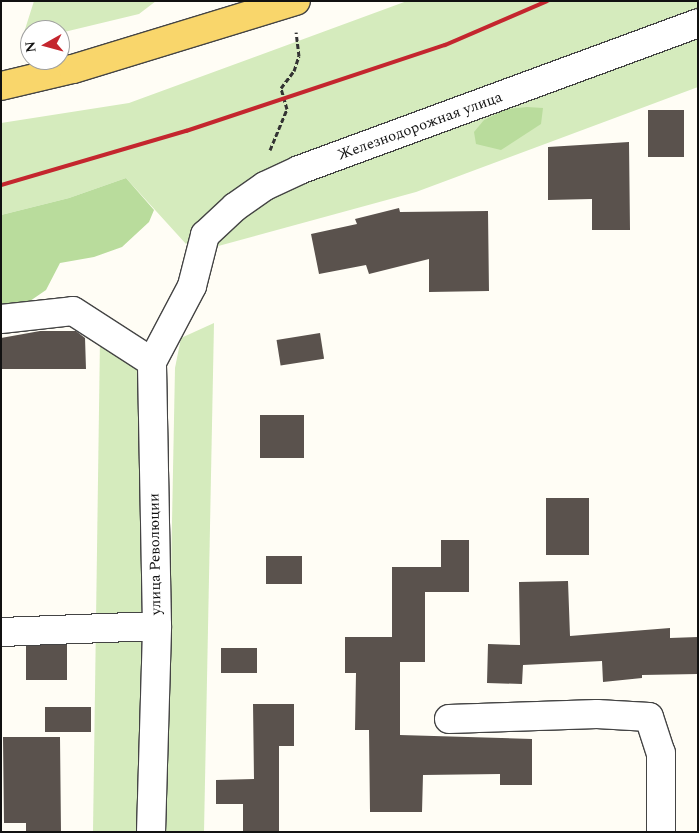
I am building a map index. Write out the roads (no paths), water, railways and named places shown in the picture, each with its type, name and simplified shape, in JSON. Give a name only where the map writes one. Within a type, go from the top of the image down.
[{"type":"main road","points":[[1,86],[296,14]]},
{"type":"street","name":"Железнодорожная улица","points":[[192,286],[205,235],[235,207],[266,186],[308,166],[698,23]]},
{"type":"street","name":"улица Революции","points":[[151,832],[157,626],[152,362],[192,286]]},
{"type":"street","points":[[1,319],[73,311],[152,362]]},
{"type":"street","points":[[1,632],[157,626]]},
{"type":"street","points":[[449,719],[597,714],[649,717],[661,753],[661,832]]},
{"type":"railway","points":[[1,185],[186,131],[445,45],[547,1]]}]
